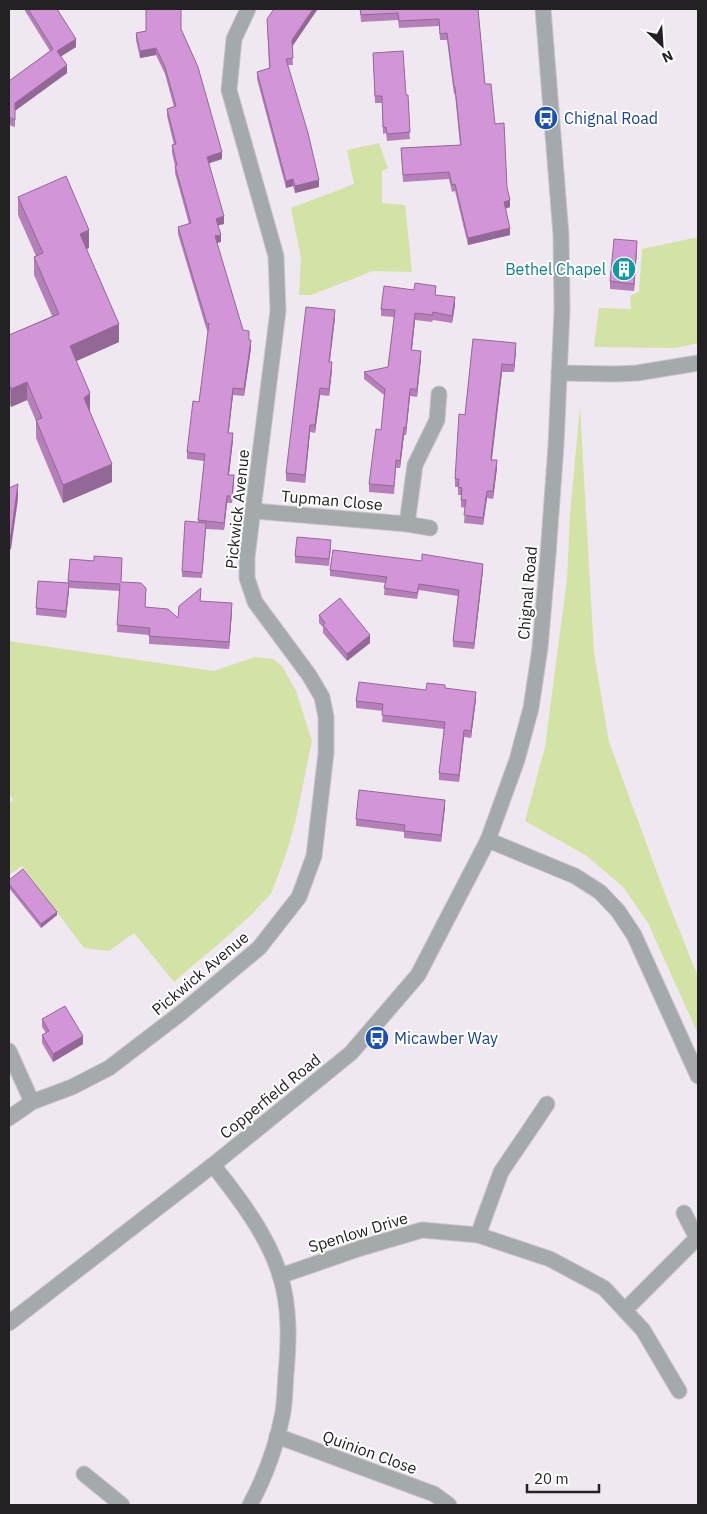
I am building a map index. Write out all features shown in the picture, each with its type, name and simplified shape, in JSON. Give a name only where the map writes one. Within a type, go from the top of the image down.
[{"type":"street","name":"Pickwick Avenue","points":[[9,1118],[32,1102],[72,1087],[109,1068],[181,1013],[259,948],[300,898],[314,856],[326,753],[326,717],[322,697],[309,674],[255,602],[247,578],[247,557],[278,311],[276,256],[229,90],[234,39],[248,9]]},
{"type":"street","name":"Chignal Road","points":[[488,840],[517,760],[531,708],[540,648],[560,373],[562,310],[561,234],[543,9]]},
{"type":"street","points":[[560,373],[637,373],[698,362]]},
{"type":"street","points":[[407,524],[415,465],[436,420],[440,394]]},
{"type":"street","name":"Tupman Close","points":[[253,511],[407,524],[430,528]]},
{"type":"street","points":[[488,840],[575,876],[600,892],[618,911],[634,935],[698,1076]]},
{"type":"street","name":"Copperfield Road","points":[[9,1323],[213,1165],[351,1053],[418,975],[488,840]]},
{"type":"street","points":[[9,1051],[32,1102]]},
{"type":"street","points":[[478,1235],[501,1172],[547,1104]]},
{"type":"street","points":[[213,1165],[250,1215],[264,1240],[280,1276],[286,1304],[288,1350],[283,1411],[267,1466],[250,1505]]},
{"type":"street","points":[[625,1310],[696,1238],[684,1213]]},
{"type":"street","name":"Spenlow Drive","points":[[280,1276],[361,1248],[422,1230],[478,1235],[550,1259],[604,1288],[643,1330],[679,1391]]},
{"type":"street","name":"Quinion Close","points":[[277,1436],[434,1494],[449,1505]]},
{"type":"street","points":[[84,1474],[122,1505]]},
{"type":"green space","points":[[379,143],[388,168],[382,171],[382,203],[405,205],[412,272],[373,271],[311,295],[299,295],[301,258],[291,208],[354,184],[347,150]]},
{"type":"green space","points":[[698,237],[698,343],[676,348],[594,347],[599,308],[631,309],[630,296],[639,292],[642,249]]},
{"type":"green space","points":[[580,407],[594,653],[609,742],[698,977],[698,1034],[648,923],[624,888],[587,856],[525,821],[545,747],[567,579],[570,514]]},
{"type":"green space","points":[[9,641],[214,671],[255,657],[273,659],[282,666],[296,691],[312,741],[296,819],[287,851],[271,894],[251,915],[174,982],[134,933],[109,951],[84,948],[22,866],[9,875],[9,803],[13,800],[9,793]]},
{"type":"building","points":[[28,9],[57,9],[76,39],[57,51],[67,65],[15,103],[15,120],[9,117],[9,81],[53,49]]},
{"type":"building","points":[[146,9],[181,9],[181,29],[198,67],[222,152],[207,157],[224,216],[216,219],[221,235],[215,236],[243,330],[249,331],[249,340],[251,340],[244,389],[233,388],[228,433],[233,433],[228,475],[234,475],[232,496],[227,496],[224,523],[198,520],[205,454],[187,452],[193,401],[199,402],[209,323],[207,324],[178,227],[191,223],[175,166],[177,165],[172,145],[176,144],[167,109],[176,106],[165,67],[156,48],[140,51],[136,33],[146,31]]},
{"type":"building","points":[[274,9],[313,9],[292,40],[293,58],[286,59],[308,133],[319,180],[295,186],[293,179],[286,181],[257,72],[270,68],[267,19]]},
{"type":"building","points":[[360,9],[478,9],[485,84],[491,84],[495,124],[504,123],[507,187],[510,200],[504,202],[510,228],[468,238],[455,184],[452,185],[449,172],[403,175],[401,148],[461,145],[447,33],[440,34],[439,19],[399,21],[398,13],[361,15]]},
{"type":"building","points":[[403,51],[410,132],[387,134],[386,127],[383,127],[382,96],[375,96],[373,53]]},
{"type":"building","points":[[66,176],[89,230],[80,234],[119,324],[70,346],[90,393],[84,398],[112,464],[63,485],[36,420],[42,418],[27,382],[11,389],[9,384],[9,335],[59,314],[34,257],[43,253],[18,197]]},
{"type":"building","name":"Bethel Chapel","points":[[614,239],[637,241],[634,284],[610,281]]},
{"type":"building","points":[[415,283],[436,286],[435,295],[455,297],[452,316],[433,312],[432,315],[415,313],[411,350],[421,351],[417,389],[410,389],[406,428],[404,427],[400,461],[396,460],[394,486],[369,484],[376,429],[381,430],[385,389],[364,372],[388,367],[395,310],[381,309],[384,286],[414,290]]},
{"type":"building","points":[[306,307],[335,310],[329,362],[332,362],[329,389],[320,388],[315,425],[310,425],[305,475],[286,473]]},
{"type":"building","points":[[473,339],[516,343],[514,365],[502,364],[491,457],[491,460],[497,460],[493,491],[487,491],[483,518],[464,515],[466,500],[461,500],[462,488],[458,487],[459,479],[455,479],[459,414],[465,415]]},
{"type":"building","points":[[18,484],[11,535],[9,535],[9,488]]},
{"type":"building","points":[[185,521],[206,523],[202,573],[182,571]]},
{"type":"building","points":[[297,537],[331,540],[329,559],[295,556]]},
{"type":"building","points":[[333,550],[422,561],[422,554],[483,564],[474,643],[453,641],[459,590],[419,584],[417,593],[384,588],[387,577],[330,570]]},
{"type":"building","points":[[94,556],[122,558],[121,582],[141,583],[146,588],[145,607],[168,609],[178,618],[179,606],[201,588],[200,601],[232,603],[229,642],[149,636],[150,628],[117,625],[120,584],[68,581],[70,559],[94,561]]},
{"type":"building","points":[[38,581],[69,583],[66,611],[36,608]]},
{"type":"building","points":[[340,598],[370,635],[347,654],[323,625],[325,623],[319,615]]},
{"type":"building","points":[[359,682],[426,690],[427,683],[445,685],[445,688],[476,692],[471,731],[464,730],[459,775],[439,773],[445,722],[382,715],[383,704],[356,701]]},
{"type":"building","points":[[359,790],[445,800],[441,835],[404,831],[405,825],[356,819]]},
{"type":"building","points":[[23,869],[57,912],[41,924],[9,884],[9,880]]},
{"type":"building","points":[[65,1006],[83,1036],[53,1054],[42,1035],[49,1031],[42,1019]]},
{"type":"place","name":"Chignal Road","points":[[546,118]]},
{"type":"place","name":"Bethel Chapel","points":[[624,269]]},
{"type":"place","name":"Micawber Way","points":[[377,1038]]}]
